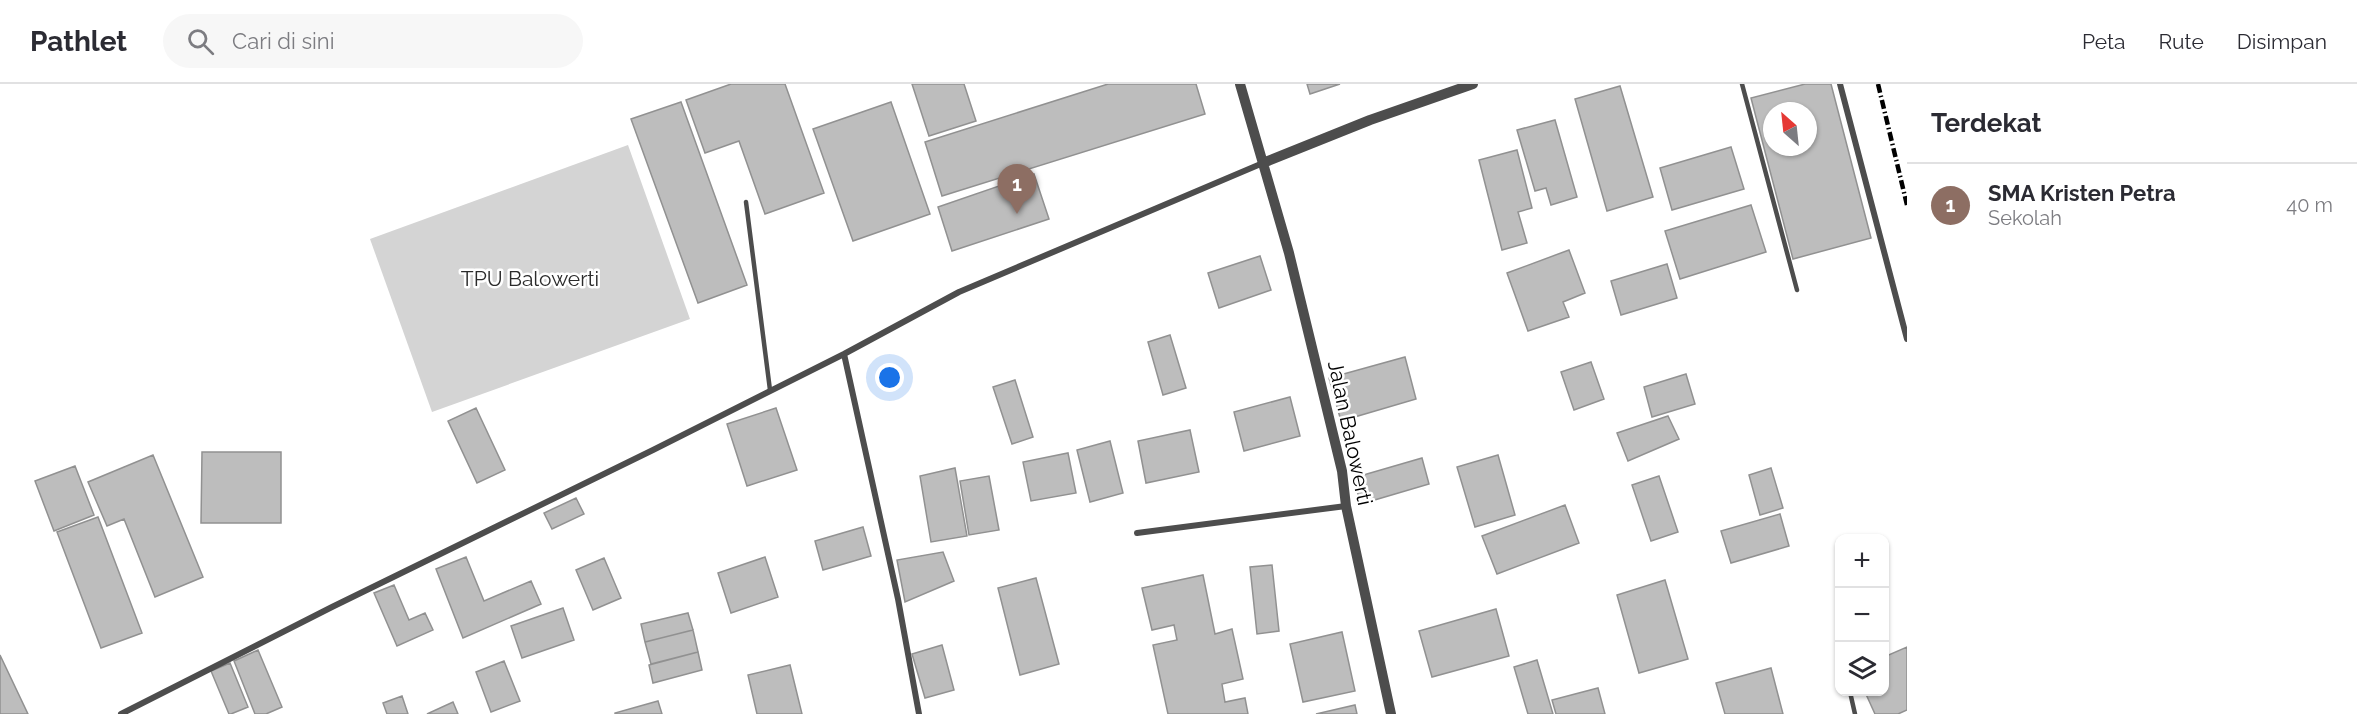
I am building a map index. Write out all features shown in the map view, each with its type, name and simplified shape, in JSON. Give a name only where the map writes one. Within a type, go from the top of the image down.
[{"type":"street","name":"Jalan Balowerti","points":[[1240,84],[1288,253],[1342,471],[1346,506],[1391,714]]},
{"type":"street","points":[[121,714],[844,354],[959,292],[1263,162],[1370,120],[1473,84]]},
{"type":"street","points":[[1840,84],[1907,339]]},
{"type":"street","points":[[844,354],[898,599],[919,714]]},
{"type":"street","points":[[1137,533],[1346,506]]},
{"type":"lane","points":[[1742,84],[1797,290]]},
{"type":"lane","points":[[746,202],[770,390]]},
{"type":"lane","points":[[1851,696],[1855,714]]},
{"type":"green space","name":"TPU Balowerti","points":[[628,145],[690,319],[432,412],[370,239]]},
{"type":"building","points":[[731,84],[785,84],[824,193],[765,214],[739,141],[705,153],[686,100]]},
{"type":"building","points":[[912,84],[964,84],[976,121],[929,136]]},
{"type":"building","points":[[1108,84],[1196,84],[1205,114],[942,196],[925,142]]},
{"type":"building","points":[[1307,84],[1340,84],[1310,94]]},
{"type":"building","points":[[1805,84],[1831,84],[1871,238],[1793,259],[1766,156],[1817,156],[1817,102],[1763,102],[1763,144],[1751,98]]},
{"type":"building","points":[[1620,86],[1653,197],[1607,211],[1575,99]]},
{"type":"building","points":[[681,102],[747,285],[698,303],[631,119]]},
{"type":"building","points":[[891,102],[930,214],[853,241],[813,129]]},
{"type":"building","points":[[1555,120],[1577,197],[1551,205],[1546,188],[1535,191],[1517,130]]},
{"type":"building","points":[[1731,147],[1744,189],[1672,210],[1660,168]]},
{"type":"building","points":[[1517,150],[1532,208],[1518,212],[1527,243],[1502,250],[1479,160]]},
{"type":"building","points":[[1034,174],[1049,219],[952,251],[938,207]]},
{"type":"building","points":[[1751,205],[1766,252],[1680,279],[1665,231]]},
{"type":"building","points":[[1569,250],[1585,293],[1563,302],[1569,317],[1528,331],[1507,273]]},
{"type":"building","points":[[1260,256],[1271,290],[1219,308],[1208,273]]},
{"type":"building","points":[[1667,264],[1677,298],[1621,315],[1611,281]]},
{"type":"building","points":[[1170,335],[1186,388],[1163,395],[1148,342]]},
{"type":"building","points":[[1405,357],[1416,399],[1341,421],[1329,378]]},
{"type":"building","points":[[1591,362],[1604,399],[1574,410],[1561,372]]},
{"type":"building","points":[[1686,374],[1695,404],[1652,417],[1644,387]]},
{"type":"building","points":[[1015,380],[1033,437],[1012,444],[993,387]]},
{"type":"building","points":[[1290,397],[1300,436],[1244,451],[1234,412]]},
{"type":"building","points":[[476,408],[505,470],[477,483],[448,421]]},
{"type":"building","points":[[776,408],[797,470],[747,486],[727,424]]},
{"type":"building","points":[[1668,416],[1679,439],[1628,461],[1617,433]]},
{"type":"building","points":[[1190,430],[1199,472],[1146,483],[1138,441]]},
{"type":"building","points":[[1110,441],[1123,493],[1090,502],[1077,450]]},
{"type":"building","points":[[202,452],[281,452],[281,523],[201,523]]},
{"type":"building","points":[[1068,453],[1076,493],[1031,501],[1023,462]]},
{"type":"building","points":[[153,455],[203,577],[155,597],[124,519],[107,526],[88,482]]},
{"type":"building","points":[[1498,455],[1515,515],[1475,527],[1457,467]]},
{"type":"building","points":[[1422,458],[1429,484],[1361,504],[1353,478]]},
{"type":"building","points":[[75,466],[94,515],[54,531],[35,481]]},
{"type":"building","points":[[955,468],[967,536],[931,542],[920,476]]},
{"type":"building","points":[[1771,468],[1783,508],[1760,515],[1749,475]]},
{"type":"building","points":[[989,476],[999,530],[969,535],[960,481]]},
{"type":"building","points":[[1659,476],[1678,532],[1651,541],[1632,485]]},
{"type":"building","points":[[576,498],[584,514],[552,529],[544,513]]},
{"type":"building","points":[[1565,505],[1579,543],[1497,574],[1482,536]]},
{"type":"building","points":[[1780,514],[1789,546],[1731,563],[1721,531]]},
{"type":"building","points":[[98,517],[142,633],[101,648],[57,532]]},
{"type":"building","points":[[863,527],[871,556],[823,570],[815,541]]},
{"type":"building","points":[[943,552],[954,581],[905,602],[897,560]]},
{"type":"building","points":[[466,557],[484,601],[531,581],[541,604],[463,638],[436,569]]},
{"type":"building","points":[[765,557],[778,597],[731,613],[718,573]]},
{"type":"building","points":[[604,558],[621,598],[593,610],[576,570]]},
{"type":"building","points":[[1272,565],[1279,631],[1257,634],[1250,567]]},
{"type":"building","points":[[1203,575],[1215,634],[1232,629],[1243,679],[1222,684],[1225,702],[1245,698],[1248,714],[1168,714],[1153,645],[1177,640],[1174,625],[1152,630],[1142,588]]},
{"type":"building","points":[[1036,578],[1059,664],[1020,675],[998,588]]},
{"type":"building","points":[[1665,580],[1688,659],[1639,673],[1617,595]]},
{"type":"building","points":[[394,585],[409,620],[425,613],[433,630],[397,646],[374,593]]},
{"type":"building","points":[[563,608],[574,640],[522,658],[511,626]]},
{"type":"building","points":[[1496,609],[1509,656],[1432,677],[1419,631]]},
{"type":"building","points":[[688,613],[693,630],[645,642],[641,624]]},
{"type":"building","points":[[693,630],[698,652],[651,664],[645,642]]},
{"type":"building","points":[[1342,632],[1355,691],[1303,702],[1290,644]]},
{"type":"building","points":[[942,645],[954,690],[925,698],[912,654]]},
{"type":"building","points":[[1907,647],[1907,710],[1898,714],[1875,714],[1867,696],[1889,696],[1889,655]]},
{"type":"building","points":[[258,650],[282,707],[266,714],[255,714],[234,661]]},
{"type":"building","points":[[698,652],[702,670],[653,683],[649,665]]},
{"type":"building","points":[[0,655],[28,714],[0,714]]},
{"type":"building","points":[[1537,660],[1553,714],[1528,714],[1514,667]]},
{"type":"building","points":[[504,661],[520,701],[491,712],[476,672]]},
{"type":"building","points":[[230,663],[248,707],[229,714],[211,671]]},
{"type":"building","points":[[790,665],[802,714],[757,714],[748,675]]},
{"type":"building","points":[[1771,668],[1783,714],[1725,714],[1716,683]]},
{"type":"building","points":[[1598,688],[1605,714],[1556,714],[1552,700]]},
{"type":"building","points":[[402,696],[408,714],[387,714],[383,703]]},
{"type":"building","points":[[658,701],[662,714],[615,714],[615,713]]},
{"type":"building","points":[[453,702],[458,714],[427,714]]},
{"type":"building","points":[[1355,705],[1357,714],[1316,714]]},
{"type":"railway","points":[[1878,84],[1907,205]]},
{"type":"place","name":"SMA Kristen Petra","points":[[1017,214]]}]
